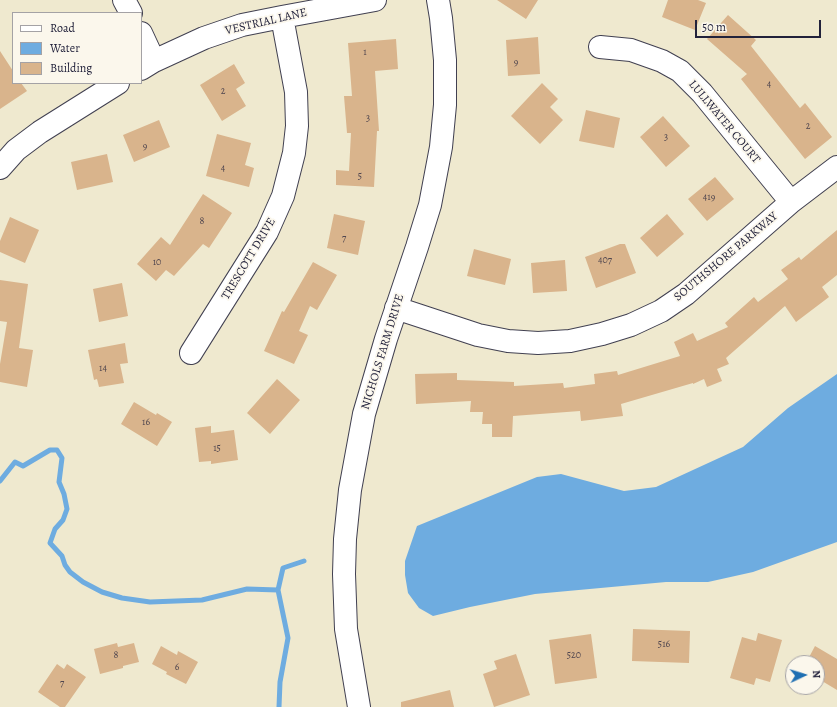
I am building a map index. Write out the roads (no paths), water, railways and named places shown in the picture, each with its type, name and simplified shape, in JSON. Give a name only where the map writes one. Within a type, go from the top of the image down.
[{"type":"street","points":[[124,0],[130,12]]},
{"type":"street","name":"VESTRIAL LANE","points":[[148,65],[204,38],[242,25],[282,16],[375,0]]},
{"type":"street","name":"NICHOLS FARM DRIVE","points":[[359,707],[346,629],[344,574],[345,539],[350,490],[364,414],[386,339],[430,204],[441,147],[445,105],[445,60],[438,0]]},
{"type":"street","name":"TRESCOTT DRIVE","points":[[191,353],[267,232],[283,196],[294,153],[297,126],[296,92],[282,16]]},
{"type":"street","points":[[142,38],[148,65]]},
{"type":"street","name":"LULLWATER COURT","points":[[600,47],[631,50],[662,61],[680,71],[702,93],[790,202]]},
{"type":"street","points":[[0,168],[16,150],[40,132],[116,84]]},
{"type":"street","name":"SOUTHSHORE PARKWAY","points":[[396,308],[478,335],[508,341],[538,343],[570,340],[602,334],[631,325],[661,311],[686,294],[790,202],[837,167]]},
{"type":"water","points":[[837,374],[837,542],[753,572],[708,582],[666,582],[535,594],[433,616],[419,608],[408,593],[405,575],[405,561],[417,526],[537,477],[561,474],[624,491],[656,487],[743,447],[788,408]]},
{"type":"waterway","points":[[0,481],[15,462],[23,466],[50,450],[57,450],[62,458],[59,482],[64,494],[67,509],[63,520],[55,529],[50,543],[62,556],[65,565],[70,572],[83,582],[102,592],[122,598],[150,602],[202,600],[247,589],[278,590],[283,568],[304,561]]},
{"type":"waterway","points":[[278,590],[288,638],[280,682],[279,707]]}]
